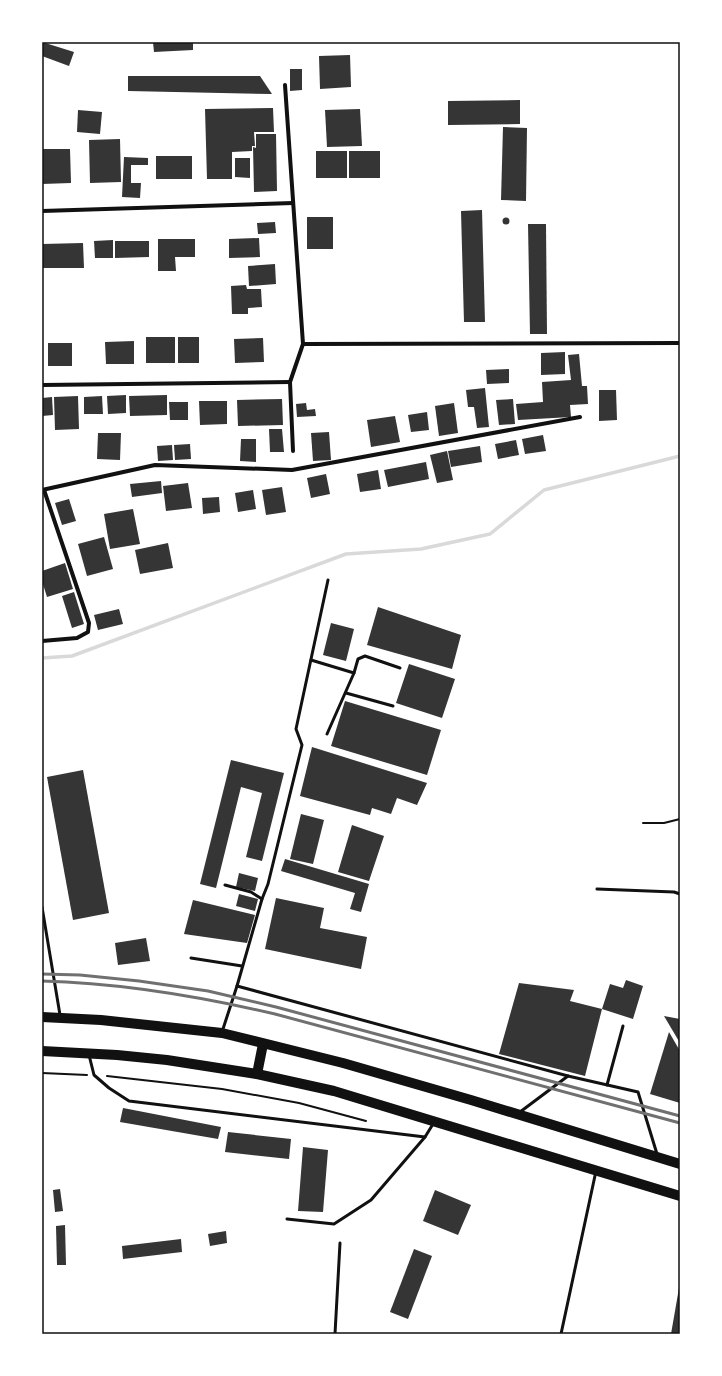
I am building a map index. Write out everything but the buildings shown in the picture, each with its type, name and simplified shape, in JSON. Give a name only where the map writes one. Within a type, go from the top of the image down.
[{"type":"highway","points":[[42,1017],[61,1017],[222,1034],[343,1063],[680,1164]]},
{"type":"highway","points":[[257,1074],[262,1044]]},
{"type":"highway","points":[[42,1051],[88,1053],[167,1060],[257,1074],[334,1091],[680,1196]]},
{"type":"street","points":[[285,85],[303,344],[290,382],[293,451]]},
{"type":"street","points":[[42,211],[293,203]]},
{"type":"street","points":[[303,344],[680,342]]},
{"type":"street","points":[[42,385],[290,382]]},
{"type":"street","points":[[42,641],[76,638],[88,632],[89,623],[43,490],[155,465],[292,470],[580,417]]},
{"type":"lane","points":[[222,1034],[262,899],[268,884],[302,745],[296,730],[328,580]]},
{"type":"lane","points":[[327,734],[332,719],[346,693],[358,659],[364,656],[400,668]]},
{"type":"lane","points":[[311,660],[354,672]]},
{"type":"lane","points":[[346,693],[393,706]]},
{"type":"lane","points":[[225,886],[251,892],[262,899]]},
{"type":"lane","points":[[597,889],[674,892],[680,894]]},
{"type":"lane","points":[[42,906],[61,1017]]},
{"type":"lane","points":[[191,958],[242,966]]},
{"type":"lane","points":[[237,986],[568,1076],[638,1092],[658,1158]]},
{"type":"lane","points":[[607,1085],[623,1026]]},
{"type":"lane","points":[[88,1053],[94,1075],[109,1088],[129,1101],[425,1137]]},
{"type":"lane","points":[[516,1114],[568,1076]]},
{"type":"lane","points":[[287,1219],[334,1224],[371,1200],[425,1137],[435,1121]]},
{"type":"lane","points":[[561,1334],[596,1170]]},
{"type":"lane","points":[[335,1334],[340,1243]]},
{"type":"path","points":[[643,823],[664,823],[680,819]]},
{"type":"path","points":[[42,1073],[123,1076],[230,1091],[299,1103],[373,1123]]},
{"type":"waterway","points":[[42,658],[72,656],[346,554],[421,549],[490,534],[544,490],[680,456]]},
{"type":"railway","points":[[42,974],[80,975],[139,981],[208,991],[276,1007],[680,1116]]},
{"type":"railway","points":[[42,981],[101,984],[188,996],[246,1007],[680,1123]]}]
